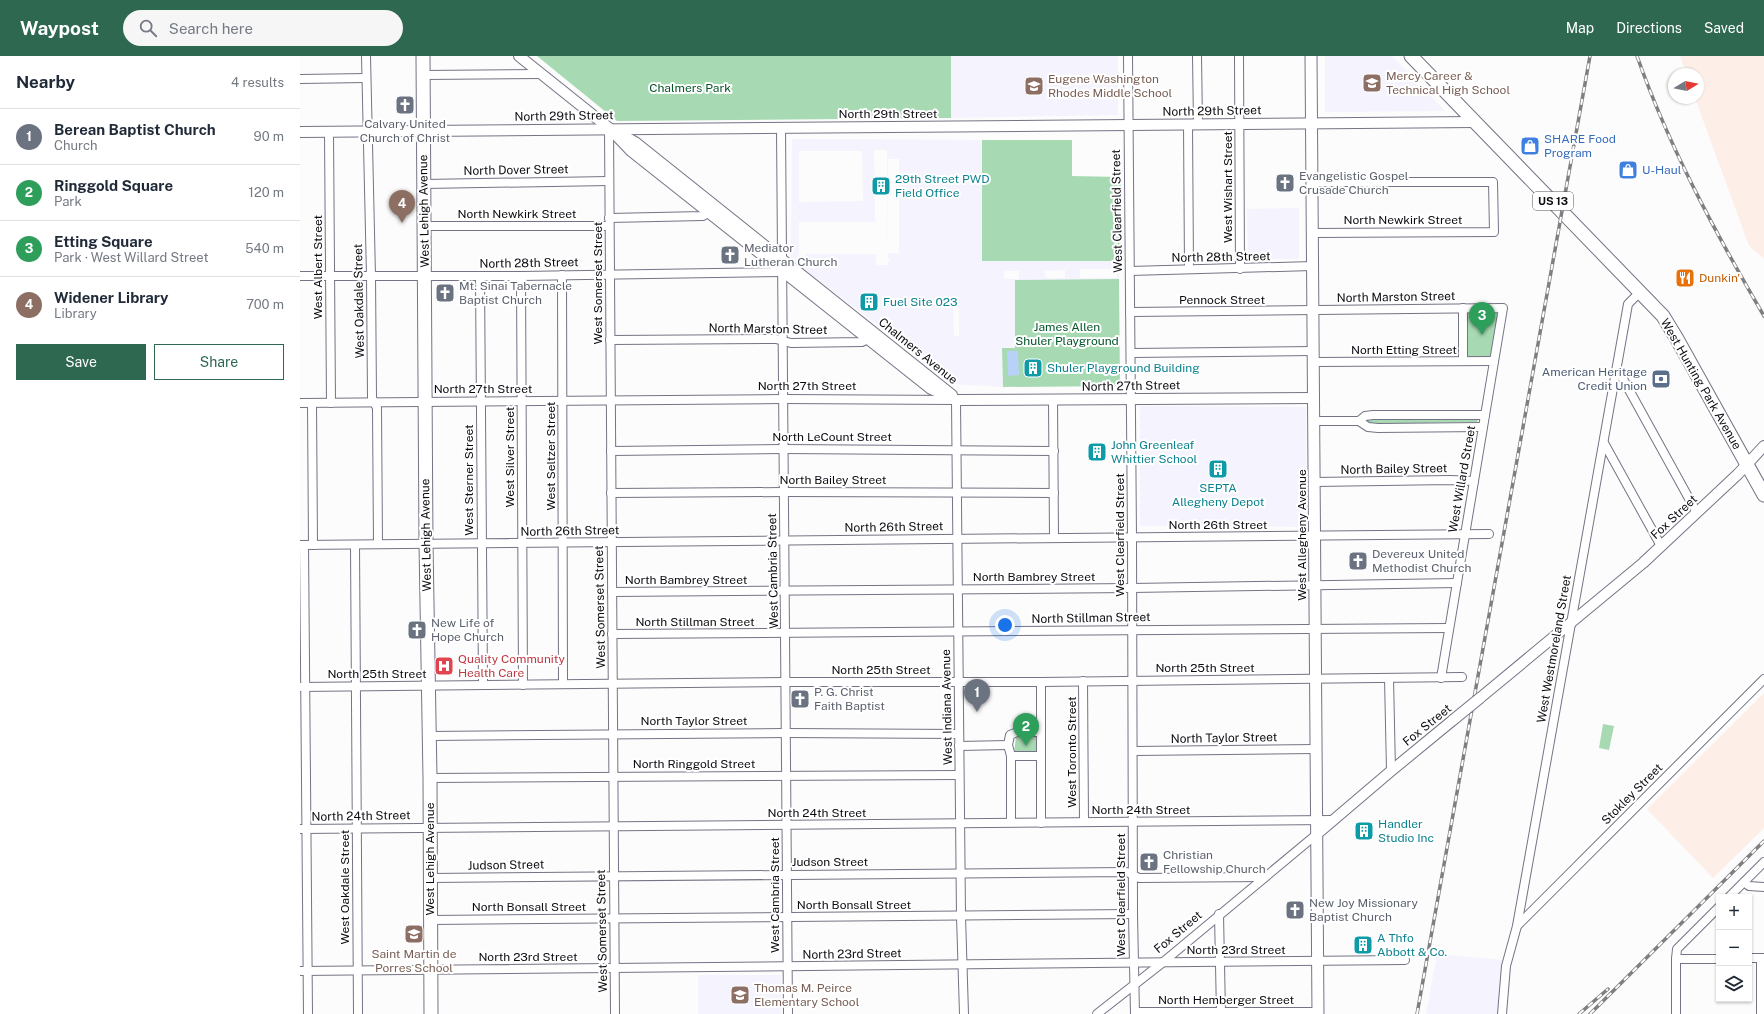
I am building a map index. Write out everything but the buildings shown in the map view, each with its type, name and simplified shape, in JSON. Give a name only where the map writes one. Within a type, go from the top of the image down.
[{"type":"main road","name":"West Lehigh Avenue","points":[[423,56],[426,544],[430,778],[430,969],[432,1014]]},
{"type":"main road","name":"West Allegheny Avenue","points":[[1311,56],[1318,1013]]},
{"type":"main road","name":"West Hunting Park Avenue","points":[[1411,56],[1659,311],[1670,326],[1764,495]]},
{"type":"street","name":"West Oakdale Street","points":[[366,56],[372,398],[377,408],[378,544]]},
{"type":"street","name":"Chalmers Avenue","points":[[519,56],[609,128],[631,150],[783,259],[931,389],[956,400]]},
{"type":"street","name":"West Clearfield Street","points":[[1128,56],[1131,353],[1133,914],[1135,1013]]},
{"type":"street","points":[[1189,269],[1193,124],[1197,56]]},
{"type":"street","name":"West Wishart Street","points":[[1239,56],[1240,269]]},
{"type":"street","points":[[422,75],[541,74]]},
{"type":"street","points":[[300,79],[366,78]]},
{"type":"street","name":"North 29th Street","points":[[300,132],[609,128],[1476,122]]},
{"type":"street","name":"West Somerset Street","points":[[609,128],[615,1014]]},
{"type":"street","name":"West Cambria Street","points":[[781,128],[788,1014]]},
{"type":"street","name":"West Albert Street","points":[[329,132],[331,403]]},
{"type":"street","name":"North Dover Street","points":[[424,184],[609,181]]},
{"type":"street","name":"North Newkirk Street","points":[[1312,182],[1493,182],[1494,232],[1313,233]]},
{"type":"street","name":"Chalmers Avenue","points":[[712,209],[783,272],[871,336]]},
{"type":"street","name":"North Newkirk Street","points":[[424,226],[609,222],[703,216],[712,209]]},
{"type":"street","name":"North 28th Street","points":[[1130,271],[1313,266]]},
{"type":"street","name":"North 28th Street","points":[[300,276],[521,276],[783,272]]},
{"type":"street","name":"West Seltzer Street","points":[[562,275],[564,684]]},
{"type":"street","name":"West Sterner Street","points":[[480,276],[483,685]]},
{"type":"street","name":"West Silver Street","points":[[521,276],[524,685]]},
{"type":"street","name":"West Westmoreland Street","points":[[1502,1014],[1506,966],[1517,926],[1628,304],[1640,292]]},
{"type":"street","points":[[1463,308],[1463,361]]},
{"type":"street","name":"North Marston Street","points":[[1313,311],[1503,308]]},
{"type":"street","name":"West Willard Street","points":[[1441,678],[1503,308]]},
{"type":"street","name":"Pennock Street","points":[[1130,312],[1313,311]]},
{"type":"street","name":"North Marston Street","points":[[610,340],[776,339],[791,344],[862,342],[871,336]]},
{"type":"street","points":[[1131,353],[1314,356]]},
{"type":"street","name":"North Etting Street","points":[[1314,356],[1494,361]]},
{"type":"street","points":[[1617,368],[1697,512]]},
{"type":"street","name":"North 27th Street","points":[[300,403],[783,399],[1054,400],[1131,398],[1314,398]]},
{"type":"street","name":"West Indiana Avenue","points":[[956,400],[960,874],[964,1014]]},
{"type":"street","points":[[1054,400],[1054,537]]},
{"type":"street","points":[[312,403],[313,545]]},
{"type":"street","points":[[1359,421],[1365,416],[1372,415],[1485,415]]},
{"type":"street","points":[[1314,421],[1359,421],[1368,427],[1378,428],[1483,427]]},
{"type":"street","points":[[1604,443],[1662,546]]},
{"type":"street","name":"Fox Street","points":[[1097,1014],[1162,963],[1662,546],[1764,446]]},
{"type":"street","name":"North LeCount Street","points":[[611,451],[784,449],[956,449],[1054,451]]},
{"type":"street","name":"North Bailey Street","points":[[1315,482],[1450,480],[1474,482]]},
{"type":"street","name":"North Bailey Street","points":[[611,493],[1054,493]]},
{"type":"street","name":"North 26th Street","points":[[302,545],[1054,537],[1315,537],[1488,534]]},
{"type":"street","points":[[302,545],[304,971],[308,1014]]},
{"type":"street","name":"West Oakdale Street","points":[[355,545],[358,1014]]},
{"type":"street","name":"North Bambrey Street","points":[[612,592],[1132,588],[1457,583]]},
{"type":"street","name":"North Stillman Street","points":[[612,634],[785,634],[1449,628]]},
{"type":"street","name":"North 25th Street","points":[[303,687],[564,684],[613,685],[786,682],[1084,682],[1132,680],[1462,677]]},
{"type":"street","points":[[1389,678],[1391,771]]},
{"type":"street","name":"Stokley Street","points":[[1517,926],[1764,679]]},
{"type":"street","points":[[1041,682],[1041,823]]},
{"type":"street","name":"West Toronto Street","points":[[1084,682],[1084,822]]},
{"type":"street","points":[[1010,822],[1011,756],[1008,746],[1010,735],[1017,732],[1040,732]]},
{"type":"street","name":"North Taylor Street","points":[[429,736],[786,733],[959,734]]},
{"type":"street","points":[[959,746],[1008,746]]},
{"type":"street","name":"North Taylor Street","points":[[1132,751],[1316,749]]},
{"type":"street","points":[[1011,756],[1040,756]]},
{"type":"street","name":"North Ringgold Street","points":[[430,778],[959,775]]},
{"type":"street","name":"North 24th Street","points":[[303,829],[1333,820]]},
{"type":"street","points":[[1732,894],[1764,862]]},
{"type":"street","name":"Judson Street","points":[[430,878],[1127,872],[1139,878],[1264,877]]},
{"type":"street","points":[[1744,882],[1749,886],[1764,887]]},
{"type":"street","points":[[1676,1014],[1677,949],[1716,910]]},
{"type":"street","name":"North Bonsall Street","points":[[430,920],[1133,914]]},
{"type":"street","points":[[1219,914],[1221,1013]]},
{"type":"street","points":[[1752,958],[1763,958],[1761,1014]]},
{"type":"street","points":[[1676,959],[1716,959]]},
{"type":"street","name":"North 23rd Street","points":[[304,971],[1134,964],[1405,960]]},
{"type":"street","name":"North Hemberger Street","points":[[1135,1013],[1318,1013]]},
{"type":"shaded area","name":"Eugene Washington Rhodes Middle School","points":[[951,56],[1118,56],[1118,115],[951,118]]},
{"type":"shaded area","name":"Mercy Career & Technical High School","points":[[1325,56],[1392,56],[1445,111],[1325,112]]},
{"type":"shaded area","points":[[1680,56],[1764,56],[1764,258],[1749,246],[1697,104],[1704,104],[1704,68],[1685,68]]},
{"type":"shaded area","points":[[792,139],[982,140],[982,260],[1120,261],[1119,279],[1015,280],[1015,348],[1002,348],[1003,387],[955,384],[791,259]],"holes":[[[874,150],[887,150],[888,258],[890,258],[888,265],[876,265],[876,254],[806,254],[806,260],[799,260],[799,222],[875,222]],[[799,151],[862,151],[863,201],[799,202]],[[888,159],[899,159],[899,254],[888,253]],[[1080,269],[1117,269],[1117,278],[1080,278]],[[1065,270],[1065,278],[1045,278],[1045,271]],[[1004,271],[1019,271],[1019,279],[1004,279]],[[864,291],[881,305],[875,312],[858,299]],[[953,308],[959,308],[959,336],[954,336]]]},
{"type":"shaded area","points":[[1299,208],[1299,259],[1248,259],[1247,209]]},
{"type":"shaded area","name":"SEPTA Allegheny Depot","points":[[1140,406],[1306,407],[1306,527],[1140,526]]},
{"type":"shaded area","points":[[1764,693],[1764,828],[1713,878],[1647,809]]},
{"type":"shaded area","points":[[1437,954],[1503,960],[1500,1014],[1426,1014]]},
{"type":"shaded area","name":"Thomas M. Peirce Elementary School","points":[[698,975],[781,975],[781,1014],[698,1014]]},
{"type":"green space","name":"Chalmers Park","points":[[537,56],[951,56],[951,118],[617,121]]},
{"type":"green space","points":[[982,140],[1072,140],[1072,176],[1121,177],[1120,261],[982,261]]},
{"type":"green space","name":"James Allen Shuler Playground","points":[[1119,279],[1120,386],[1003,387],[1002,348],[1015,348],[1015,280]]},
{"type":"green space","points":[[1468,312],[1499,312],[1492,358],[1468,358]]},
{"type":"green space","points":[[1371,417],[1480,418],[1477,422],[1371,424],[1366,421]]},
{"type":"green space","points":[[1603,724],[1614,726],[1609,750],[1599,748]]},
{"type":"green space","points":[[1037,735],[1037,753],[1014,753],[1016,736]]},
{"type":"water","points":[[1007,351],[1018,351],[1019,375],[1008,376]]},
{"type":"railway","points":[[1417,1014],[1590,56]]},
{"type":"railway","points":[[1637,56],[1663,123],[1694,189],[1764,316]]},
{"type":"railway","points":[[1590,1014],[1764,841]]},
{"type":"railway","points":[[1579,1014],[1608,989]]},
{"type":"place","name":"Mercy Career & Technical High School","points":[[1372,83]]},
{"type":"place","name":"Eugene Washington Rhodes Middle School","points":[[1034,86]]},
{"type":"place","name":"Calvary United Church of Christ","points":[[405,105]]},
{"type":"place","name":"SHARE Food Program","points":[[1530,146]]},
{"type":"place","name":"U-Haul","points":[[1628,170]]},
{"type":"place","name":"Evangelistic Gospel Crusade Church","points":[[1285,183]]},
{"type":"place","name":"29th Street PWD Field Office","points":[[881,186]]},
{"type":"place","name":"Widener Library","points":[[402,223]]},
{"type":"place","name":"Mediator Lutheran Church","points":[[730,255]]},
{"type":"place","name":"Dunkin'","points":[[1685,278]]},
{"type":"place","name":"Mt. Sinai Tabernacle Baptist Church","points":[[445,293]]},
{"type":"place","name":"Fuel Site 023","points":[[869,302]]},
{"type":"place","name":"Etting Square","points":[[1482,335]]},
{"type":"place","name":"Shuler Playground Building","points":[[1033,368]]},
{"type":"place","name":"American Heritage Credit Union","points":[[1661,379]]},
{"type":"place","name":"John Greenleaf Whittier School","points":[[1097,452]]},
{"type":"place","name":"SEPTA Allegheny Depot","points":[[1218,469]]},
{"type":"place","name":"Devereux United Methodist Church","points":[[1358,561]]},
{"type":"place","name":"New Life of Hope Church","points":[[417,630]]},
{"type":"place","name":"Quality Community Health Care","points":[[444,666]]},
{"type":"place","name":"P. G. Christ Faith Baptist","points":[[800,699]]},
{"type":"place","name":"Berean Baptist Church","points":[[977,712]]},
{"type":"place","name":"Ringgold Square","points":[[1026,746]]},
{"type":"place","name":"Handler Studio Inc","points":[[1364,831]]},
{"type":"place","name":"Christian Fellowship Church","points":[[1149,862]]},
{"type":"place","name":"New Joy Missionary Baptist Church","points":[[1295,910]]},
{"type":"place","name":"Saint Martin de Porres School","points":[[414,934]]},
{"type":"place","name":"A Thfo Abbott & Co.","points":[[1363,945]]},
{"type":"place","name":"Thomas M. Peirce Elementary School","points":[[740,995]]}]
